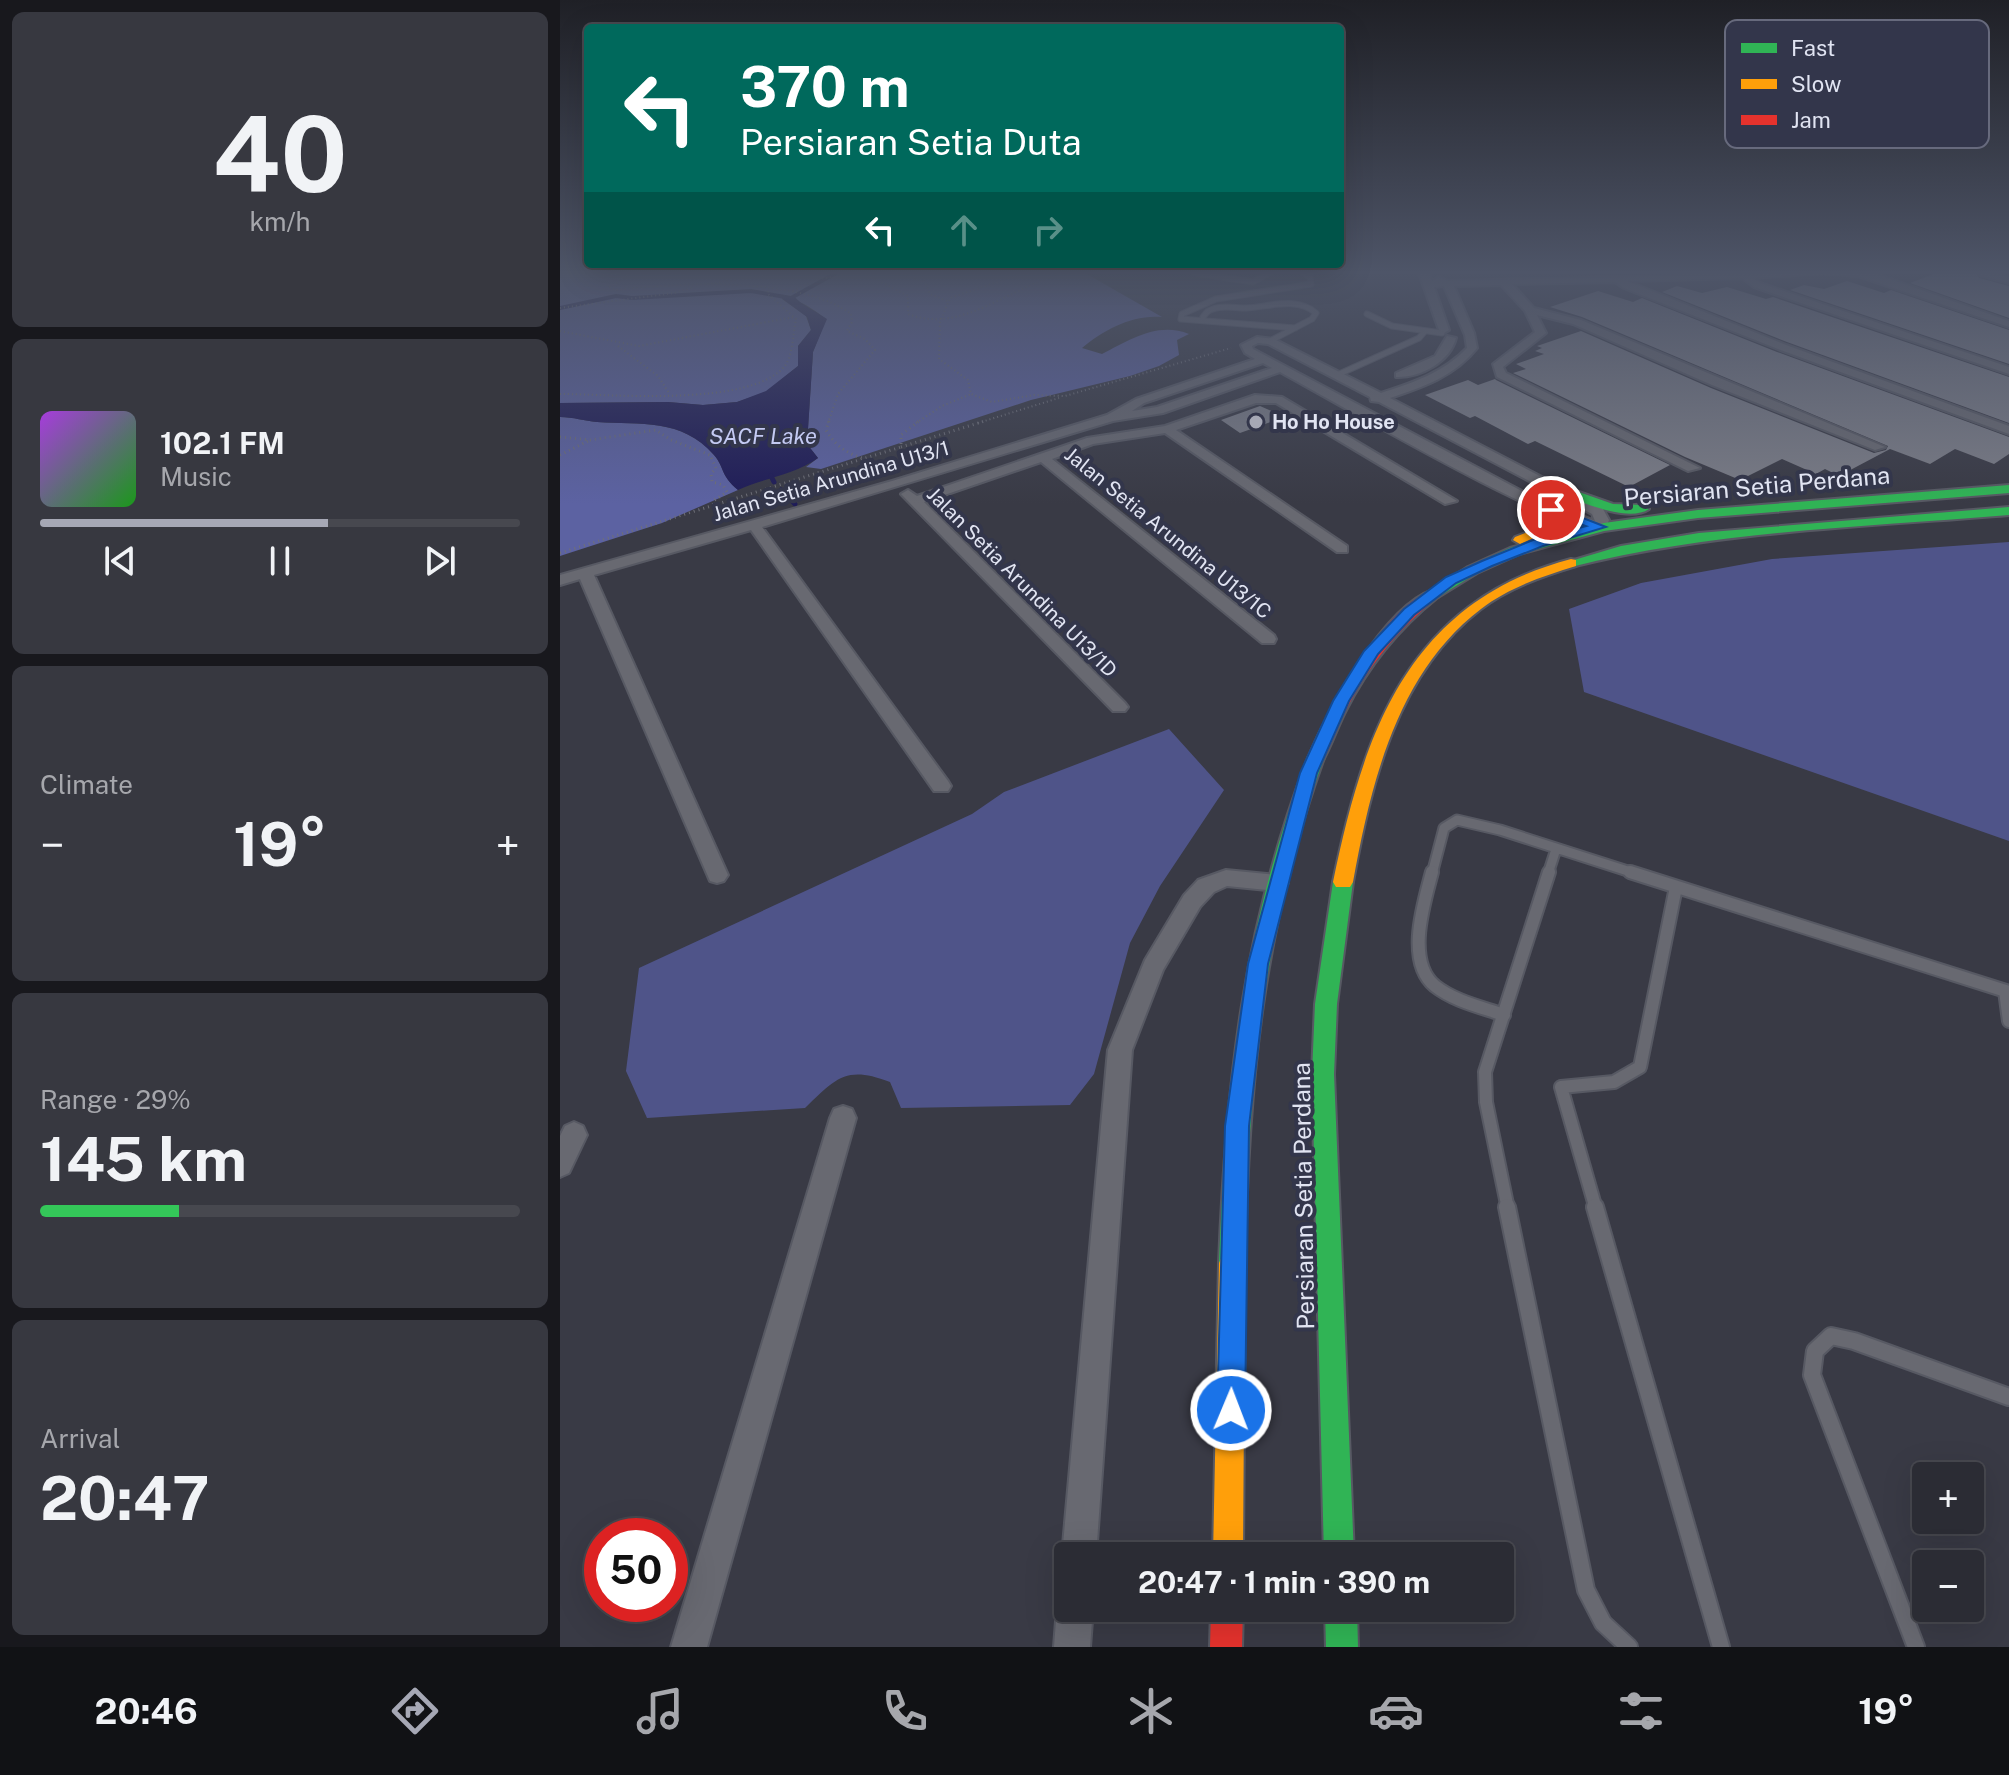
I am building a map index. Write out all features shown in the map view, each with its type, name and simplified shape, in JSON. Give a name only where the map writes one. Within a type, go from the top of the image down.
[{"type":"main road","points":[[1556,488],[1611,508],[1726,511]]},
{"type":"main road","name":"Persiaran Setia Perdana","points":[[1228,1542],[1237,1126],[1258,964],[1308,773],[1341,701],[1372,651],[1409,612],[1451,580],[1538,543],[1600,527],[1726,511],[2009,489]]},
{"type":"main road","points":[[1487,563],[1514,544],[1547,529],[1547,517],[1526,499]]},
{"type":"main road","name":"Persiaran Setia Perdana","points":[[1338,1542],[1322,1125],[1330,971],[1356,825],[1384,732],[1412,676],[1449,627],[1474,607],[1551,570],[1618,548],[1658,540],[2009,511]]},
{"type":"main road","points":[[1474,607],[1500,578],[1538,560],[1587,544],[1600,527],[1646,532],[1732,524],[1805,527]]},
{"type":"main road","points":[[1226,1647],[1227,1622]]},
{"type":"main road","points":[[1341,1622],[1342,1647]]},
{"type":"street","points":[[1248,350],[1526,499],[1600,527],[1602,520],[1598,512],[1378,390]]},
{"type":"street","points":[[1287,350],[1363,388],[1378,390],[1437,377],[1470,350]]},
{"type":"street","points":[[1391,378],[1440,358],[1447,350]]},
{"type":"street","points":[[1519,350],[1497,366],[1501,375],[1693,468]]},
{"type":"street","points":[[1641,350],[1879,447]]},
{"type":"street","points":[[1790,350],[2009,430]]},
{"type":"street","points":[[1947,350],[2009,371]]},
{"type":"street","points":[[1111,418],[1140,401],[1265,359]]},
{"type":"street","points":[[1111,418],[1159,410],[1281,368]]},
{"type":"street","points":[[1336,397],[1363,388]]},
{"type":"street","points":[[1353,406],[1378,390]]},
{"type":"street","points":[[915,501],[1091,441],[1167,429],[1255,399],[1278,399],[1450,501]]},
{"type":"street","name":"Jalan Setia Arundina U13/1","points":[[560,580],[897,484],[1111,418]]},
{"type":"street","points":[[1167,429],[1342,549]]},
{"type":"street","name":"Jalan Setia Arundina U13/1C","points":[[1043,458],[1268,639]]},
{"type":"street","name":"Jalan Setia Arundina U13/1D","points":[[897,484],[1119,707]]},
{"type":"street","points":[[754,525],[941,786]]},
{"type":"street","points":[[585,572],[717,875]]},
{"type":"street","points":[[1080,1542],[1120,1050],[1153,967],[1192,901],[1206,886],[1226,878],[1277,883]]},
{"type":"street","points":[[689,1647],[843,1118]]},
{"type":"street","points":[[560,1164],[574,1135]]},
{"type":"street","points":[[1072,1647],[1074,1622]]},
{"type":"lane","points":[[1337,375],[1393,350]]},
{"type":"lane","points":[[1504,1015],[1440,990],[1427,980],[1420,965],[1420,937],[1444,828],[1457,820],[2007,992],[2009,1021]]},
{"type":"lane","points":[[1556,849],[1485,1072],[1486,1102],[1586,1590],[1603,1623],[1629,1647]]},
{"type":"lane","points":[[1676,887],[1640,1067],[1632,1077],[1618,1081],[1561,1087],[1721,1647]]},
{"type":"lane","points":[[1916,1647],[1812,1375],[1815,1351],[1831,1336],[1854,1341],[2009,1397]]},
{"type":"path","points":[[621,350],[627,357],[649,366],[663,379],[669,393]]},
{"type":"path","points":[[560,394],[714,394],[749,388],[776,374],[787,364],[790,350]]},
{"type":"path","points":[[865,459],[851,456],[833,444],[826,430],[838,394],[875,350]]},
{"type":"path","points":[[940,350],[939,359],[968,380],[971,394]]},
{"type":"path","points":[[560,553],[1065,396],[1224,350]]},
{"type":"path","points":[[901,447],[901,435],[943,402],[971,394],[992,402],[1034,395],[1065,396]]},
{"type":"path","points":[[560,455],[607,435],[656,430],[671,440],[710,455],[716,468],[711,474],[712,482],[723,485],[727,492],[713,501],[714,507]]},
{"type":"path","points":[[560,437],[590,440]]},
{"type":"shaded area","points":[[560,350],[798,350],[798,366],[766,392],[737,402],[703,405],[668,402],[560,403]]},
{"type":"shaded area","points":[[1088,350],[1102,354],[1110,350],[1178,350],[1179,355],[1130,376],[1031,400],[821,469],[806,467],[818,458],[807,444],[813,352]]},
{"type":"shaded area","points":[[560,417],[674,429],[702,443],[738,490],[662,523],[560,556]]},
{"type":"shaded area","points":[[2009,542],[2009,841],[1584,692],[1569,609],[1641,583],[1772,559]]},
{"type":"shaded area","points":[[1169,729],[1224,790],[1160,886],[1130,943],[1094,1074],[1070,1105],[901,1108],[890,1082],[852,1075],[834,1082],[805,1108],[647,1118],[626,1071],[639,968],[972,814],[1004,792]]},
{"type":"water","name":"SACF Lake","points":[[798,350],[814,350],[807,444],[818,458],[738,490],[702,443],[675,429],[560,417],[560,403],[668,402],[703,405],[737,402],[766,391],[798,366]]},
{"type":"building","points":[[1538,350],[1624,350],[1874,453],[1886,450],[1888,446],[1660,350],[1772,350],[2009,437],[2009,454],[1994,464],[1955,449],[1930,464],[1890,449],[1839,476],[1825,469],[1816,474],[1782,459],[1740,480],[1685,457],[1513,373],[1526,369],[1516,364],[1544,354],[1535,351]]},
{"type":"building","points":[[1809,350],[1929,350],[2009,377],[2009,423]]},
{"type":"building","points":[[1967,350],[2009,350],[2009,364]]},
{"type":"building","points":[[1495,379],[1670,465],[1629,487],[1535,441],[1528,444],[1475,416],[1470,418],[1425,395],[1468,380],[1478,385]]},
{"type":"building","points":[[1260,406],[1285,417],[1240,433],[1221,420]]},
{"type":"waterway","points":[[771,476],[774,482]]},
{"type":"waterway","points":[[781,490],[795,504]]},
{"type":"traffic: fast","points":[[1556,488],[1611,508],[1643,509]]},
{"type":"traffic: fast","points":[[1433,594],[1472,570],[1515,551],[1604,527],[1698,514],[2009,489]]},
{"type":"traffic: fast","points":[[1571,563],[1621,550],[1699,537],[2009,511]]},
{"type":"traffic: fast","points":[[1232,1263],[1237,1136],[1251,1006],[1276,879],[1316,758]]},
{"type":"traffic: fast","points":[[1339,1542],[1323,1074],[1326,1004],[1343,882]]},
{"type":"traffic: fast","points":[[1341,1622],[1342,1647]]},
{"type":"traffic: slow","points":[[1520,540],[1547,529],[1547,517],[1526,499]]},
{"type":"traffic: slow","points":[[1343,882],[1370,769],[1402,693],[1423,659],[1447,630],[1476,606],[1522,581],[1571,563]]},
{"type":"traffic: slow","points":[[1228,1542],[1232,1263]]},
{"type":"traffic: jam","points":[[1316,758],[1349,689],[1363,668],[1394,628],[1433,594]]},
{"type":"traffic: jam","points":[[1226,1647],[1227,1622]]},
{"type":"place","name":"Ho Ho House","points":[[1256,422]]},
{"type":"route","points":[[1231,1410],[1237,1126],[1258,964],[1278,878],[1308,773],[1341,701],[1372,651],[1409,612],[1451,580],[1487,563],[1538,543],[1600,527],[1551,510]]}]
